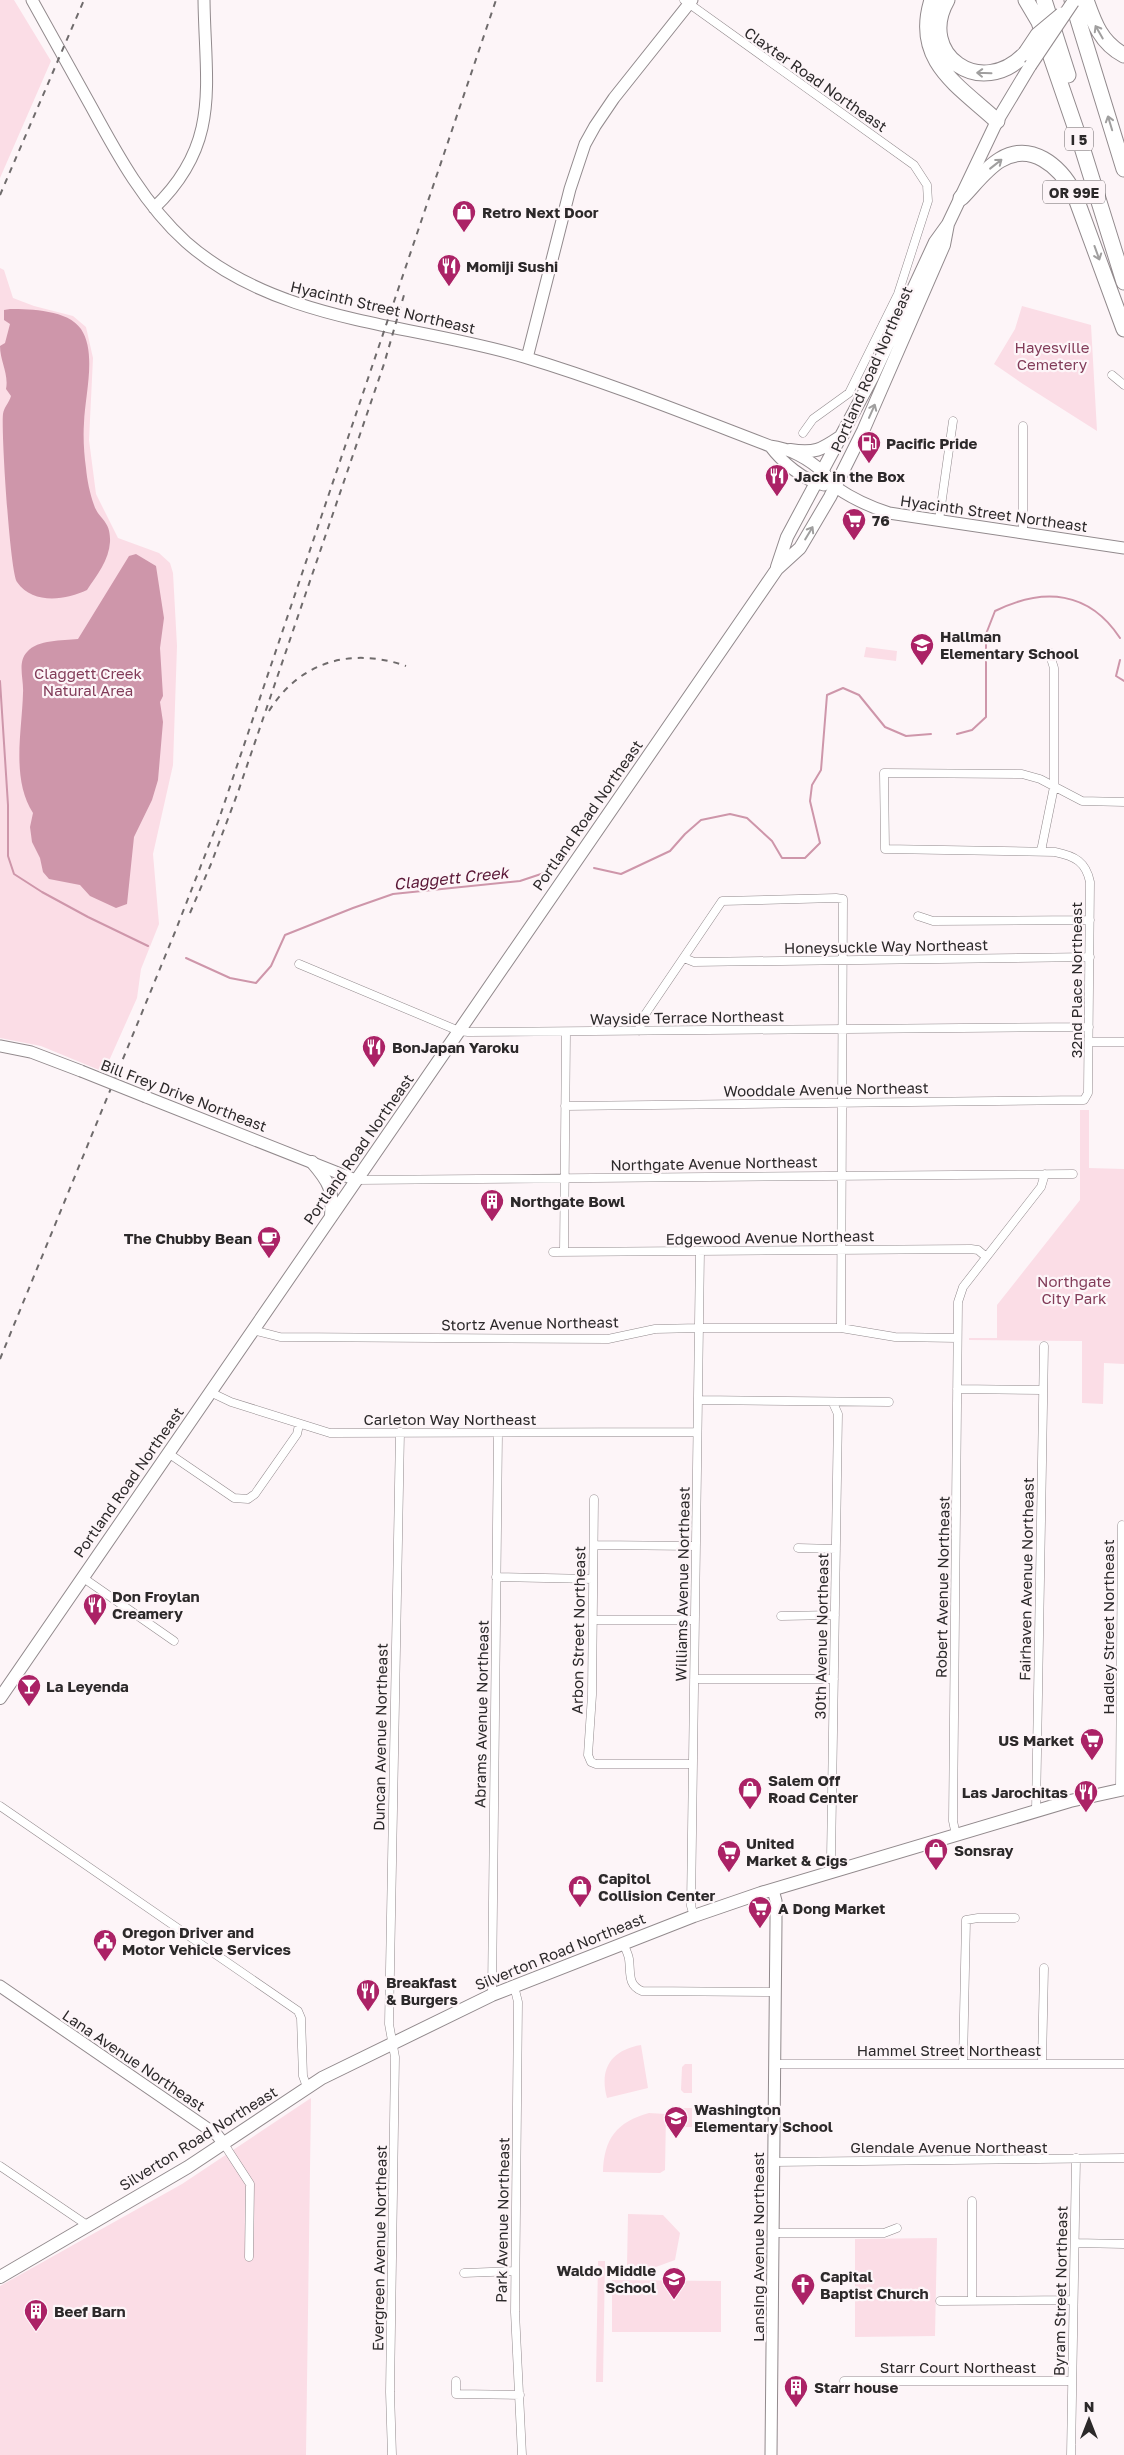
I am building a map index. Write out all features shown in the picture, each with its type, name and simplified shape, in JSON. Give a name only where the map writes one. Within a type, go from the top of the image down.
[{"type":"highway","points":[[932,0],[928,34],[932,54],[946,74],[997,121]]},
{"type":"highway","points":[[947,0],[940,15],[939,29],[941,41],[947,54],[956,64],[973,72],[988,74],[1028,60],[1038,35],[1062,15]]},
{"type":"highway","name":"I 5","points":[[1026,0],[1039,22],[1081,144],[1124,282]]},
{"type":"highway","name":"I 5","points":[[1044,0],[1124,258]]},
{"type":"highway","points":[[1076,0],[1113,49],[1124,55]]},
{"type":"highway","name":"I 5","points":[[1076,0],[1124,169]]},
{"type":"highway","name":"OR 99E","points":[[960,198],[994,164],[1008,156],[1029,154],[1050,161],[1066,178],[1074,193],[1124,329]]},
{"type":"main road","points":[[1062,15],[1076,0]]},
{"type":"main road","name":"Portland Road Northeast","points":[[777,569],[787,537],[845,433],[891,339],[935,242],[948,224],[1028,60]]},
{"type":"main road","name":"Portland Road Northeast","points":[[0,1698],[777,569],[800,548],[835,487],[863,431],[944,246],[948,224]]},
{"type":"main road","points":[[790,450],[815,452],[825,448],[845,433]]},
{"type":"main road","points":[[312,1162],[329,1183],[332,1196],[331,1216]]},
{"type":"main road","name":"Silverton Road Northeast","points":[[0,2277],[224,2144],[307,2087],[392,2042],[492,1995],[694,1916],[773,1890],[1036,1811],[1122,1789]]},
{"type":"street","name":"Hyacinth Street Northeast","points":[[32,0],[115,150],[154,208],[185,241],[232,276],[272,295],[318,309],[483,346],[527,358],[770,446],[790,450],[820,478]]},
{"type":"street","points":[[154,208],[182,175],[202,129],[208,80],[204,0]]},
{"type":"street","points":[[527,358],[570,189],[585,144],[594,126],[614,98],[689,1]]},
{"type":"street","name":"Claxter Road Northeast","points":[[689,1],[914,165],[927,185],[929,194],[927,209],[906,275],[868,355],[849,392],[814,419],[803,433]]},
{"type":"street","points":[[1112,375],[1124,385]]},
{"type":"street","points":[[939,520],[953,421]]},
{"type":"street","points":[[1023,426],[1023,532]]},
{"type":"street","name":"Hyacinth Street Northeast","points":[[770,446],[779,458],[820,478],[869,506],[884,511],[1124,548]]},
{"type":"street","points":[[1049,652],[1054,668],[1054,787],[1041,851],[885,849],[884,773],[1022,774],[1040,779],[1054,787],[1082,801],[1124,802]]},
{"type":"street","name":"32nd Place Northeast","points":[[1041,851],[1067,854],[1082,863],[1090,882],[1089,1042],[1086,1099]]},
{"type":"street","points":[[639,1031],[642,1019],[722,901],[836,898],[843,900],[841,1328]]},
{"type":"street","points":[[918,916],[933,921],[1090,920]]},
{"type":"street","name":"Honeysuckle Way Northeast","points":[[684,958],[694,962],[1090,957]]},
{"type":"street","name":"Wayside Terrace Northeast","points":[[299,964],[459,1031],[566,1032],[1089,1027]]},
{"type":"street","points":[[564,1252],[566,1032]]},
{"type":"street","points":[[1089,1042],[1124,1042]]},
{"type":"street","name":"Bill Frey Drive Northeast","points":[[0,1046],[38,1054],[356,1180]]},
{"type":"street","name":"Wooddale Avenue Northeast","points":[[566,1106],[1076,1101],[1086,1099]]},
{"type":"street","name":"Robert Avenue Northeast","points":[[956,1836],[953,1821],[957,1338],[960,1294],[985,1256],[1041,1187],[1045,1174]]},
{"type":"street","name":"Northgate Avenue Northeast","points":[[356,1180],[1073,1174]]},
{"type":"street","name":"Edgewood Avenue Northeast","points":[[554,1252],[975,1249],[985,1256]]},
{"type":"street","name":"Williams Avenue Northeast","points":[[694,1916],[691,1906],[700,1251]]},
{"type":"street","name":"Stortz Avenue Northeast","points":[[253,1330],[280,1337],[608,1339],[655,1329],[841,1328],[896,1337],[957,1338]]},
{"type":"street","name":"Fairhaven Avenue Northeast","points":[[1036,1811],[1044,1346]]},
{"type":"street","points":[[957,1389],[1042,1390]]},
{"type":"street","name":"Carleton Way Northeast","points":[[210,1392],[222,1399],[299,1425],[330,1433],[697,1432]]},
{"type":"street","points":[[698,1400],[833,1403],[889,1402]]},
{"type":"street","name":"30th Avenue Northeast","points":[[833,1403],[838,1414],[831,1859],[834,1872]]},
{"type":"street","points":[[168,1453],[234,1498],[248,1499],[256,1494],[297,1434],[299,1425]]},
{"type":"street","name":"Duncan Avenue Northeast","points":[[392,2042],[388,2024],[400,1432]]},
{"type":"street","name":"Abrams Avenue Northeast","points":[[492,1995],[498,1433]]},
{"type":"street","name":"Arbon Street Northeast","points":[[594,1498],[592,1695],[588,1755],[591,1762],[596,1764],[693,1764]]},
{"type":"street","name":"Hadley Street Northeast","points":[[1122,1525],[1122,1789]]},
{"type":"street","points":[[594,1545],[696,1546]]},
{"type":"street","points":[[798,1548],[836,1549]]},
{"type":"street","points":[[82,1577],[174,1641]]},
{"type":"street","points":[[496,1577],[593,1579]]},
{"type":"street","points":[[781,1616],[835,1615]]},
{"type":"street","points":[[593,1620],[695,1620]]},
{"type":"street","points":[[694,1679],[834,1679]]},
{"type":"street","points":[[0,1806],[298,2011],[301,2018],[302,2076],[307,2087]]},
{"type":"street","name":"Lansing Avenue Northeast","points":[[770,2455],[776,1901],[773,1890]]},
{"type":"street","points":[[963,2063],[966,1920],[978,1918],[1015,1918]]},
{"type":"street","points":[[623,1943],[629,1957],[630,1981],[637,1989],[642,1991],[775,1992]]},
{"type":"street","points":[[1042,2063],[1044,1968]]},
{"type":"street","name":"Lana Avenue Northeast","points":[[0,1986],[217,2135],[250,2184],[249,2257]]},
{"type":"street","name":"Park Avenue Northeast","points":[[514,1986],[518,2002],[515,2312],[522,2455]]},
{"type":"street","name":"Evergreen Avenue Northeast","points":[[392,2042],[396,2057],[390,2392],[392,2455]]},
{"type":"street","name":"Hammel Street Northeast","points":[[774,2064],[1124,2064]]},
{"type":"street","name":"Glendale Avenue Northeast","points":[[774,2162],[1062,2161],[1076,2158],[1124,2158]]},
{"type":"street","name":"Byram Street Northeast","points":[[1071,2455],[1076,2158]]},
{"type":"street","points":[[0,2166],[87,2225]]},
{"type":"street","points":[[972,2201],[972,2300]]},
{"type":"street","points":[[773,2233],[884,2233],[897,2228]]},
{"type":"street","points":[[1075,2243],[1124,2244]]},
{"type":"street","points":[[464,2273],[515,2271]]},
{"type":"street","points":[[940,2301],[1073,2300]]},
{"type":"street","points":[[456,2381],[456,2394],[520,2395]]},
{"type":"street","name":"Starr Court Northeast","points":[[844,2381],[1072,2381]]},
{"type":"green space","points":[[0,0],[14,0],[51,61],[0,178]]},
{"type":"green space","name":"Claggett Creek Natural Area","points":[[0,268],[4,270],[13,298],[34,306],[73,316],[86,327],[93,358],[89,440],[96,494],[118,538],[159,553],[170,563],[173,573],[177,646],[173,765],[153,854],[159,924],[141,969],[137,998],[104,1072],[41,1046],[0,1038]]},
{"type":"green space","name":"Hayesville Cemetery","points":[[1022,306],[1091,325],[1097,431],[994,364],[1015,329]]},
{"type":"green space","points":[[866,647],[897,651],[896,661],[864,657]]},
{"type":"green space","name":"Northgate City Park","points":[[1080,1110],[1089,1110],[1089,1168],[1124,1169],[1124,1364],[1104,1363],[1103,1404],[1082,1403],[1082,1341],[969,1340],[969,1338],[997,1338],[997,1305],[1080,1200]]},
{"type":"green space","points":[[641,2045],[648,2088],[607,2098],[605,2078],[610,2062],[622,2051]]},
{"type":"green space","points":[[685,2064],[692,2064],[692,2093],[684,2093],[681,2090],[682,2067]]},
{"type":"green space","points":[[311,2098],[306,2455],[0,2455],[0,2286],[182,2184]]},
{"type":"green space","points":[[675,2108],[692,2108],[692,2127],[675,2127],[670,2124],[668,2114]]},
{"type":"green space","points":[[649,2113],[666,2114],[665,2170],[660,2173],[603,2172],[606,2150],[614,2133],[628,2121]]},
{"type":"green space","points":[[628,2214],[663,2215],[680,2233],[675,2260],[653,2268],[627,2265]]},
{"type":"green space","points":[[937,2238],[935,2336],[855,2337],[855,2239]]},
{"type":"green space","points":[[598,2261],[605,2261],[603,2382],[596,2382]]},
{"type":"green space","points":[[612,2280],[721,2281],[721,2332],[612,2332]]},
{"type":"shaded area","points":[[4,310],[48,312],[67,318],[81,329],[86,339],[88,350],[89,374],[84,428],[85,463],[93,501],[96,510],[109,529],[110,542],[105,561],[87,590],[60,598],[41,597],[32,594],[17,582],[14,573],[7,501],[3,426],[3,414],[11,396],[6,389],[7,383],[0,346],[5,343],[10,324],[4,320]]},
{"type":"shaded area","points":[[136,554],[156,566],[164,618],[160,648],[163,696],[160,702],[163,722],[158,780],[152,800],[134,837],[127,904],[116,908],[90,896],[80,885],[49,879],[43,872],[40,858],[32,842],[30,827],[33,813],[26,800],[20,770],[19,754],[23,693],[22,661],[27,652],[37,645],[51,641],[78,639],[129,556]]},
{"type":"waterway","name":"Claggett Creek","points":[[957,734],[972,730],[986,717],[986,634],[995,611],[1031,598],[1064,598],[1080,602],[1094,611],[1108,622],[1120,638]]},
{"type":"waterway","name":"Claggett Creek","points":[[1120,660],[1116,676],[1124,681]]},
{"type":"waterway","name":"Claggett Creek","points":[[0,681],[8,805],[8,856],[14,874],[88,917],[148,946]]},
{"type":"waterway","name":"Claggett Creek","points":[[594,868],[621,874],[670,851],[701,820],[730,814],[747,818],[772,841],[782,858],[805,858],[820,843],[810,801],[812,785],[821,770],[827,695],[843,688],[859,695],[885,727],[906,736],[931,734]]},
{"type":"waterway","name":"Claggett Creek","points":[[186,958],[230,978],[256,983],[271,966],[285,935],[353,908],[393,894],[520,881],[547,872]]},
{"type":"railway","points":[[0,195],[84,0]]},
{"type":"railway","points":[[0,1359],[175,932],[218,822],[496,0]]},
{"type":"railway","points":[[190,913],[238,792],[384,364],[404,295]]},
{"type":"railway","points":[[269,711],[296,680],[312,670],[329,663],[347,659],[366,658],[386,660],[406,666]]},
{"type":"place","name":"Retro Next Door","points":[[464,233]]},
{"type":"place","name":"Momiji Sushi","points":[[449,287]]},
{"type":"place","name":"Pacific Pride","points":[[869,464]]},
{"type":"place","name":"Jack in the Box","points":[[777,497]]},
{"type":"place","name":"76","points":[[854,541]]},
{"type":"place","name":"Hallman Elementary School","points":[[922,666]]},
{"type":"place","name":"BonJapan Yaroku","points":[[374,1068]]},
{"type":"place","name":"Northgate Bowl","points":[[492,1222]]},
{"type":"place","name":"The Chubby Bean","points":[[269,1259]]},
{"type":"place","name":"Don Froylan Creamery","points":[[95,1626]]},
{"type":"place","name":"La Leyenda","points":[[29,1707]]},
{"type":"place","name":"US Market","points":[[1092,1761]]},
{"type":"place","name":"Salem Off Road Center","points":[[750,1810]]},
{"type":"place","name":"Las Jarochitas","points":[[1086,1813]]},
{"type":"place","name":"Sonsray","points":[[936,1871]]},
{"type":"place","name":"United Market & Cigs","points":[[729,1873]]},
{"type":"place","name":"Capitol Collision Center","points":[[580,1908]]},
{"type":"place","name":"A Dong Market","points":[[760,1929]]},
{"type":"place","name":"Oregon Driver and Motor Vehicle Services","points":[[105,1962]]},
{"type":"place","name":"Breakfast & Burgers","points":[[368,2012]]},
{"type":"place","name":"Washington Elementary School","points":[[676,2139]]},
{"type":"place","name":"Waldo Middle School","points":[[674,2300]]},
{"type":"place","name":"Capital Baptist Church","points":[[803,2306]]},
{"type":"place","name":"Beef Barn","points":[[36,2332]]},
{"type":"place","name":"Starr house","points":[[796,2408]]}]
